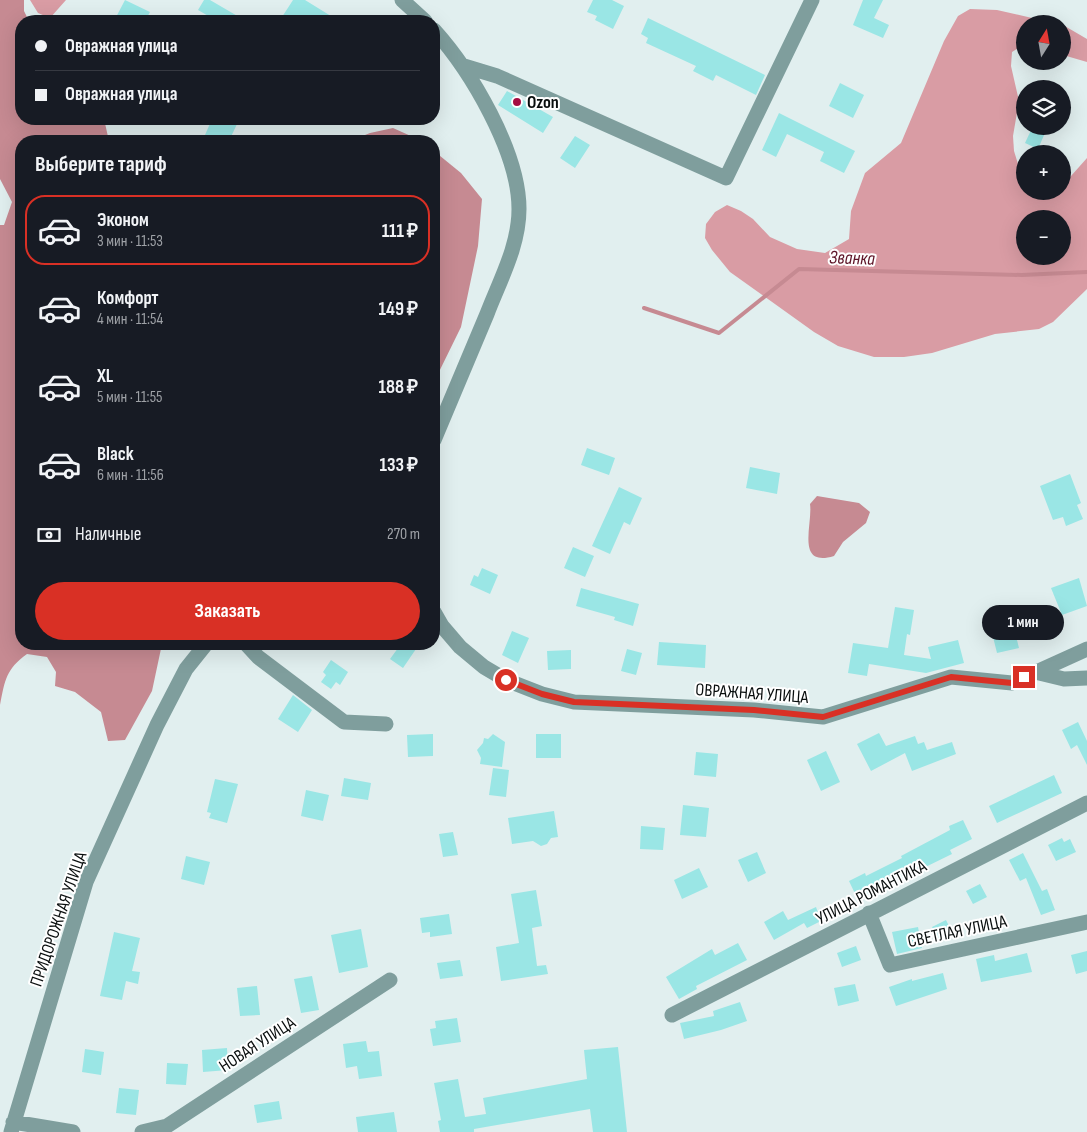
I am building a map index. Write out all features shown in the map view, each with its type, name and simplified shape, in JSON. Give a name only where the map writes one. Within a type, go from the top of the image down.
[{"type":"street","points":[[402,0],[418,15]]},
{"type":"street","points":[[464,66],[498,76],[726,178],[812,0]]},
{"type":"street","points":[[440,37],[464,66],[507,151],[518,190],[519,211],[511,255],[440,426]]},
{"type":"street","name":"ОВРАЖНАЯ УЛИЦА","points":[[440,622],[460,647],[484,667],[506,680],[574,702],[754,710],[823,717],[951,677],[1012,683],[1087,649]]},
{"type":"street","name":"ПРИДОРОЖНАЯ УЛИЦА","points":[[12,1127],[86,882],[157,725],[186,670],[201,650]]},
{"type":"street","points":[[252,650],[258,657],[344,722],[386,724]]},
{"type":"street","points":[[1035,672],[1064,679],[1087,678]]},
{"type":"street","name":"УЛИЦА РОМАНТИКА","points":[[672,1015],[1087,803]]},
{"type":"street","name":"СВЕТЛАЯ УЛИЦА","points":[[870,913],[890,965],[1087,922]]},
{"type":"street","name":"НОВАЯ УЛИЦА","points":[[142,1132],[166,1126],[390,980]]},
{"type":"street","points":[[12,1127],[73,1132]]},
{"type":"shaded area","points":[[0,0],[24,0],[26,15],[15,15],[15,125],[105,125],[108,135],[15,135],[15,650],[161,650],[152,691],[125,740],[108,741],[101,712],[75,692],[55,686],[56,672],[47,657],[27,654],[20,659],[11,670],[5,682],[0,705],[0,225],[4,225],[12,202],[0,179]]},
{"type":"shaded area","points":[[30,0],[66,0],[53,15],[38,13]]},
{"type":"shaded area","points":[[970,9],[997,10],[1019,15],[1016,15],[1016,50],[1012,52],[1011,66],[1016,88],[1016,118],[1013,136],[1016,158],[1016,200],[1071,200],[1071,176],[1087,158],[1087,289],[1053,322],[1039,329],[995,334],[932,353],[904,357],[874,357],[838,346],[814,332],[730,272],[705,238],[706,224],[715,212],[727,205],[753,219],[770,237],[797,249],[825,253],[849,239],[851,211],[865,173],[901,143],[944,41],[958,16]]},
{"type":"shaded area","points":[[1071,30],[1087,39],[1087,62],[1071,57]]},
{"type":"shaded area","points":[[393,128],[409,135],[365,135]]},
{"type":"shaded area","points":[[440,156],[461,173],[482,199],[478,246],[461,327],[440,370]]},
{"type":"shaded area","points":[[817,496],[859,503],[870,512],[866,523],[843,542],[834,556],[822,558],[814,556],[810,550],[808,542],[810,504]]},
{"type":"building","points":[[125,0],[150,12],[148,15],[117,15]]},
{"type":"building","points":[[204,0],[210,0],[236,15],[207,15],[198,10]]},
{"type":"building","points":[[293,0],[305,0],[329,15],[283,15]]},
{"type":"building","points":[[593,0],[612,0],[624,6],[613,29],[595,20],[597,16],[587,12]]},
{"type":"building","points":[[863,0],[883,0],[874,18],[889,25],[883,38],[853,25]]},
{"type":"building","points":[[648,18],[765,75],[756,95],[716,75],[713,81],[693,71],[696,66],[646,43],[648,38],[641,34]]},
{"type":"building","points":[[840,83],[864,95],[853,118],[829,106]]},
{"type":"building","points":[[507,91],[553,117],[543,133],[498,105]]},
{"type":"building","points":[[779,113],[855,151],[844,173],[820,161],[824,152],[787,134],[776,157],[762,150]]},
{"type":"building","points":[[209,125],[237,125],[232,135],[205,135]]},
{"type":"building","points":[[1029,135],[1044,135],[1040,145],[1025,143]]},
{"type":"building","points":[[575,136],[590,145],[575,168],[560,158]]},
{"type":"building","points":[[587,448],[615,458],[609,475],[581,465]]},
{"type":"building","points":[[750,467],[780,473],[777,494],[746,488]]},
{"type":"building","points":[[1070,474],[1081,503],[1077,505],[1083,519],[1066,526],[1063,517],[1053,520],[1040,486]]},
{"type":"building","points":[[619,487],[642,498],[630,525],[624,522],[610,554],[592,546]]},
{"type":"building","points":[[573,547],[594,556],[585,577],[564,568]]},
{"type":"building","points":[[482,568],[498,575],[490,594],[470,585],[474,575],[478,577]]},
{"type":"building","points":[[1079,578],[1087,606],[1062,615],[1051,588]]},
{"type":"building","points":[[581,588],[639,604],[633,626],[614,620],[615,617],[576,606]]},
{"type":"building","points":[[895,607],[914,610],[910,635],[907,634],[904,655],[931,659],[928,647],[958,640],[964,663],[926,673],[869,664],[867,676],[848,673],[853,643],[888,648]]},
{"type":"building","points":[[1013,624],[1019,648],[997,653],[991,629]]},
{"type":"building","points":[[512,631],[529,638],[518,663],[502,655]]},
{"type":"building","points":[[659,642],[706,645],[705,668],[657,665]]},
{"type":"building","points":[[627,649],[642,653],[636,675],[621,671]]},
{"type":"building","points":[[397,650],[415,650],[403,668],[390,659]]},
{"type":"building","points":[[571,650],[571,669],[548,670],[547,651]]},
{"type":"building","points":[[331,660],[348,672],[340,685],[336,682],[331,689],[321,682],[326,675],[323,672]]},
{"type":"building","points":[[293,695],[312,710],[298,732],[278,719]]},
{"type":"building","points":[[1078,722],[1087,741],[1087,765],[1077,745],[1071,749],[1062,730]]},
{"type":"building","points":[[879,733],[886,746],[915,736],[918,744],[924,742],[927,750],[952,742],[956,754],[912,771],[905,753],[871,771],[857,744]]},
{"type":"building","points":[[433,734],[433,756],[408,757],[407,735]]},
{"type":"building","points":[[493,734],[505,742],[502,767],[480,764],[481,758],[477,750],[483,743],[484,738],[488,739]]},
{"type":"building","points":[[536,734],[561,734],[561,758],[536,758]]},
{"type":"building","points":[[826,751],[840,782],[821,791],[807,760]]},
{"type":"building","points":[[696,752],[718,754],[716,777],[694,775]]},
{"type":"building","points":[[493,768],[509,770],[506,797],[489,795]]},
{"type":"building","points":[[1054,775],[1062,793],[997,823],[989,806]]},
{"type":"building","points":[[344,778],[371,783],[368,800],[341,796]]},
{"type":"building","points":[[215,779],[238,784],[227,823],[209,818],[211,813],[207,812]]},
{"type":"building","points":[[306,790],[329,795],[323,821],[301,816]]},
{"type":"building","points":[[683,805],[709,808],[706,837],[680,835]]},
{"type":"building","points":[[554,811],[558,837],[551,838],[547,844],[541,846],[533,841],[512,844],[508,818]]},
{"type":"building","points":[[963,820],[972,839],[950,850],[952,854],[858,900],[849,881],[865,873],[866,876],[902,858],[901,856],[950,830],[949,826]]},
{"type":"building","points":[[641,826],[665,828],[663,850],[640,849]]},
{"type":"building","points":[[453,832],[458,855],[443,857],[439,834]]},
{"type":"building","points":[[1062,838],[1064,842],[1070,839],[1076,852],[1056,861],[1048,845]]},
{"type":"building","points":[[757,852],[766,873],[748,882],[738,860]]},
{"type":"building","points":[[1023,853],[1042,891],[1047,889],[1055,910],[1041,915],[1026,878],[1020,881],[1009,860]]},
{"type":"building","points":[[186,856],[210,862],[204,885],[181,879]]},
{"type":"building","points":[[699,868],[708,887],[682,899],[674,880]]},
{"type":"building","points":[[980,884],[987,897],[973,904],[966,891]]},
{"type":"building","points":[[536,890],[542,926],[532,928],[537,966],[546,965],[548,974],[501,981],[496,947],[519,943],[511,894]]},
{"type":"building","points":[[816,907],[821,921],[807,928],[804,923],[774,940],[764,922],[783,911],[788,920]]},
{"type":"building","points":[[449,914],[452,934],[430,937],[430,932],[422,933],[420,918]]},
{"type":"building","points":[[946,920],[953,934],[939,940],[932,927]]},
{"type":"building","points":[[918,927],[922,948],[897,954],[892,932]]},
{"type":"building","points":[[361,929],[368,967],[339,973],[331,935]]},
{"type":"building","points":[[114,932],[140,938],[132,971],[140,972],[138,984],[126,981],[122,1000],[100,996]]},
{"type":"building","points":[[738,943],[747,960],[696,986],[697,989],[679,999],[666,977],[712,949],[715,955]]},
{"type":"building","points":[[856,946],[861,960],[842,967],[837,953]]},
{"type":"building","points":[[1087,951],[1087,971],[1076,974],[1071,955]]},
{"type":"building","points":[[1027,953],[1032,972],[981,982],[976,959],[994,955],[995,961]]},
{"type":"building","points":[[460,960],[463,976],[440,979],[437,963]]},
{"type":"building","points":[[943,973],[947,989],[896,1006],[889,987],[912,979],[912,981]]},
{"type":"building","points":[[312,976],[319,1010],[301,1013],[294,979]]},
{"type":"building","points":[[855,984],[859,1001],[838,1006],[834,988]]},
{"type":"building","points":[[257,986],[260,1015],[240,1016],[237,988]]},
{"type":"building","points":[[740,1002],[747,1021],[721,1030],[684,1039],[680,1023],[714,1016],[713,1011]]},
{"type":"building","points":[[457,1018],[461,1042],[433,1046],[430,1029],[436,1028],[435,1021]]},
{"type":"building","points":[[366,1041],[368,1052],[379,1051],[382,1076],[359,1079],[357,1066],[346,1068],[343,1044]]},
{"type":"building","points":[[618,1047],[627,1132],[593,1132],[590,1109],[474,1129],[474,1132],[440,1132],[438,1121],[441,1120],[434,1083],[458,1079],[465,1117],[486,1114],[483,1098],[587,1079],[584,1050]]},
{"type":"building","points":[[227,1048],[228,1070],[203,1072],[202,1050]]},
{"type":"building","points":[[85,1049],[104,1052],[101,1075],[82,1072]]},
{"type":"building","points":[[167,1063],[188,1064],[186,1085],[166,1084]]},
{"type":"building","points":[[119,1088],[139,1090],[136,1115],[116,1113]]},
{"type":"building","points":[[279,1101],[282,1119],[257,1123],[254,1105]]},
{"type":"building","points":[[394,1112],[397,1132],[358,1132],[356,1117]]},
{"type":"waterway","name":"Званка","points":[[644,308],[719,333],[799,269],[1022,275],[1087,272]]},
{"type":"place","name":"Ozon","points":[[517,102]]},
{"type":"route","points":[[506,680],[542,694],[574,702],[754,710],[823,717],[951,677],[1012,683],[1024,677]]}]
